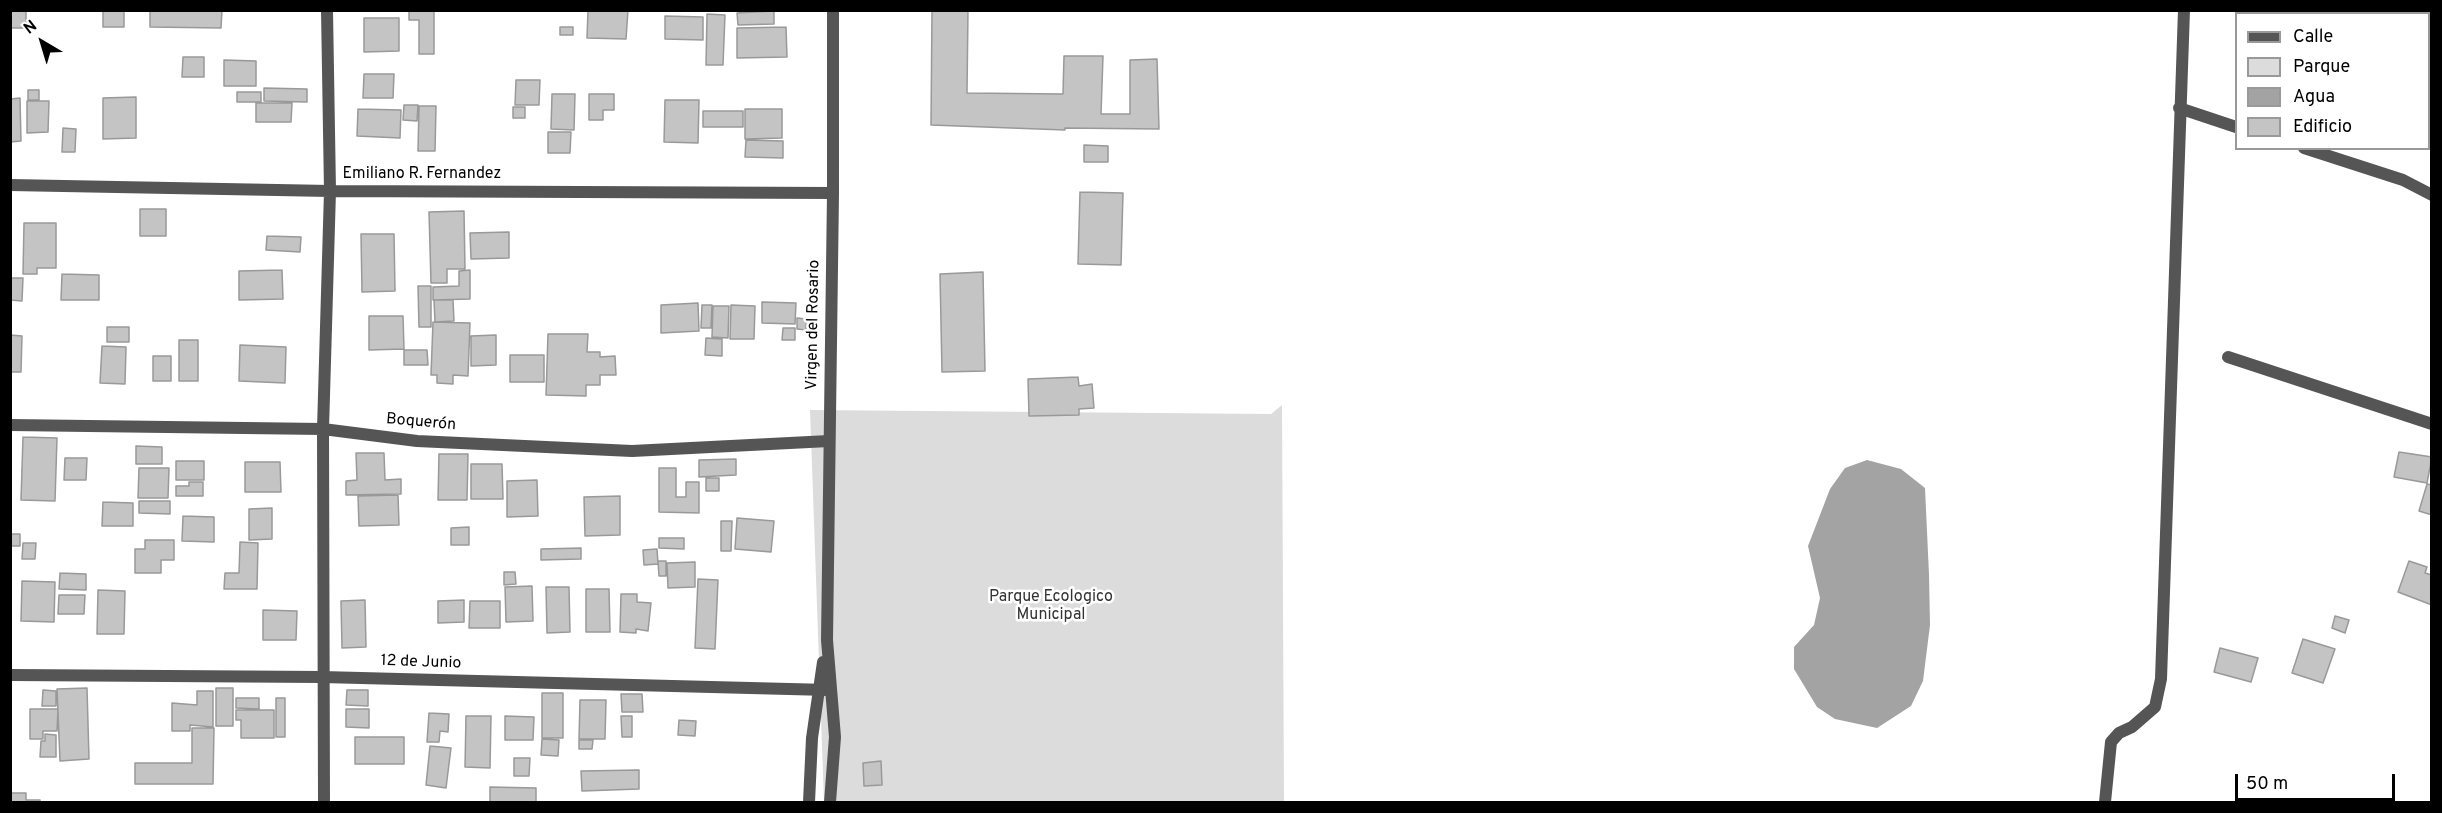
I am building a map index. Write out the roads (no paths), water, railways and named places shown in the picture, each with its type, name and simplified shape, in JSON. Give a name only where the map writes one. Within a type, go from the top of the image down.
[{"type":"street","points":[[324,802],[323,429],[330,191],[327,10]]},
{"type":"street","name":"Virgen del Rosario","points":[[825,690],[833,193],[833,10]]},
{"type":"street","points":[[2105,802],[2111,742],[2119,733],[2132,727],[2155,707],[2161,679],[2184,10]]},
{"type":"street","points":[[2179,108],[2235,127]]},
{"type":"street","points":[[2310,150],[2403,180],[2432,195]]},
{"type":"street","name":"Emiliano R. Fernandez","points":[[10,185],[330,191],[833,193]]},
{"type":"street","points":[[2228,357],[2432,424]]},
{"type":"street","name":"Boquerón","points":[[10,425],[323,429],[417,441],[632,451],[829,441]]},
{"type":"street","name":"12 de Junio","points":[[10,675],[322,677],[825,690]]},
{"type":"street","points":[[809,802],[812,738],[825,690]]},
{"type":"street","points":[[825,690],[835,737],[830,802]]},
{"type":"water","points":[[1867,460],[1901,469],[1925,488],[1929,575],[1930,625],[1923,681],[1911,706],[1877,728],[1835,719],[1817,707],[1794,669],[1794,647],[1814,625],[1820,598],[1808,546],[1830,489],[1845,468]]},
{"type":"park label","name":"Parque Ecologico Municipal","points":[[1051,607]]}]
